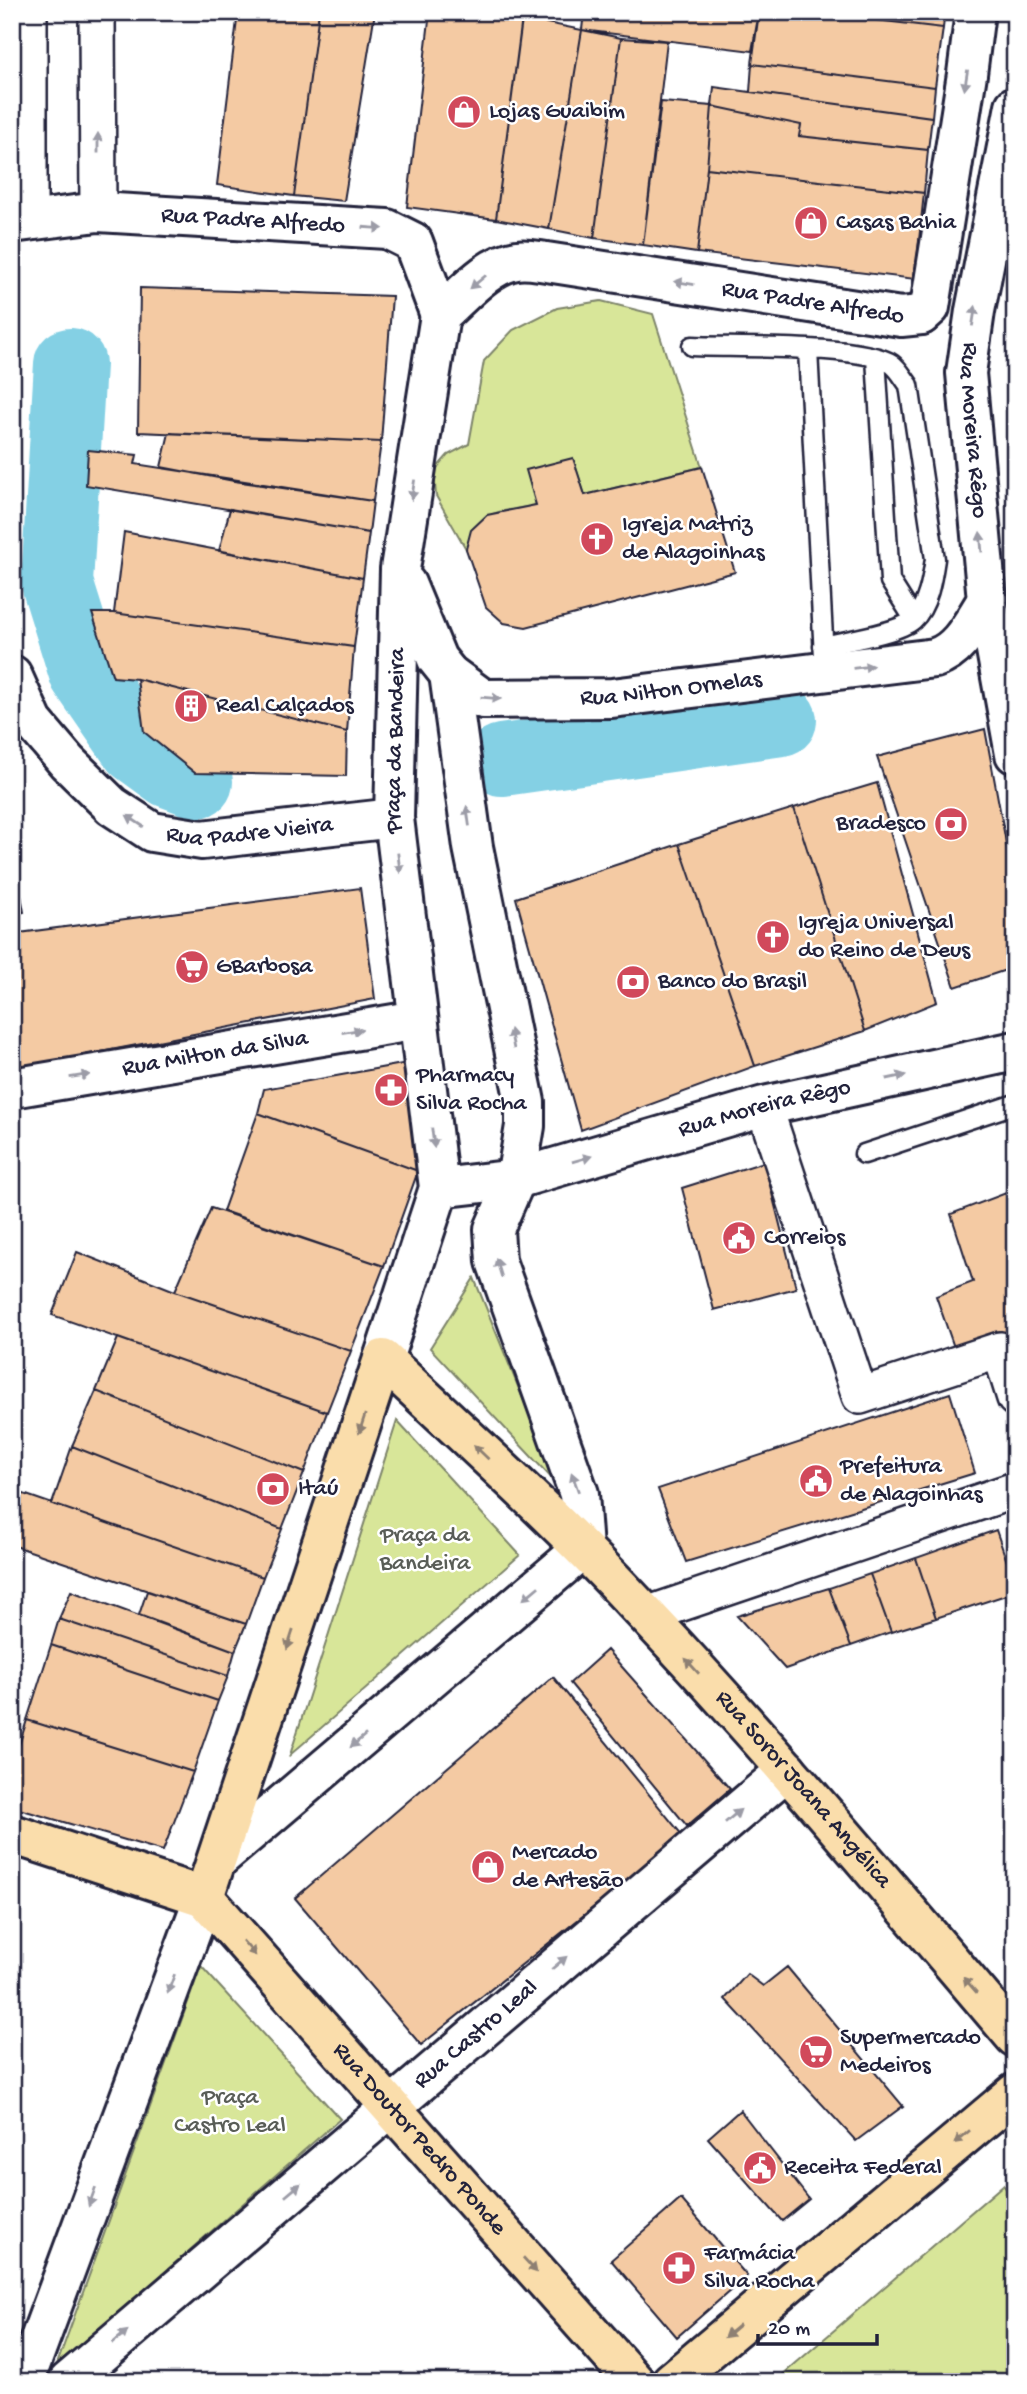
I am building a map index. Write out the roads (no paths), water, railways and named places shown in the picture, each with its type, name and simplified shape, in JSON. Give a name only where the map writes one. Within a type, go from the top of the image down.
[{"type":"main road","points":[[966,373],[944,339],[921,315],[930,307],[975,12]]},
{"type":"main road","name":"Rua Moreira Rêgo","points":[[1015,106],[975,311],[966,373],[987,600],[1015,754]]},
{"type":"main road","name":"Rua Padre Alfredo","points":[[21,222],[98,212],[387,229],[413,242],[440,315],[486,275],[518,260],[540,261],[901,317],[921,315]]},
{"type":"main road","name":"Praça da Bandeira","points":[[204,1897],[439,1188],[394,818],[400,569],[440,315]]},
{"type":"main road","name":"Rua Nilton Ornelas","points":[[400,569],[437,659],[449,674],[483,699],[611,698],[824,659],[935,658],[946,655],[959,643],[987,600]]},
{"type":"main road","name":"Praça da Bandeira","points":[[449,674],[473,847],[525,1102],[525,1126],[516,1179],[494,1229],[496,1261],[579,1494],[583,1549]]},
{"type":"main road","name":"Rua Padre Vieira","points":[[12,676],[33,722],[67,762],[112,806],[152,832],[202,840],[394,818]]},
{"type":"main road","name":"Rua Milton da Silva","points":[[12,1088],[418,1020]]},
{"type":"main road","name":"Rua Moreira Rêgo","points":[[439,1188],[516,1179],[764,1106],[1015,1051]]},
{"type":"main road","points":[[217,1860],[583,1549],[383,1359]]},
{"type":"main road","name":"Rua Soror Joana Angélica","points":[[583,1549],[787,1770],[1015,2036]]},
{"type":"main road","name":"Rua Castro Leal","points":[[68,2382],[787,1770]]},
{"type":"main road","points":[[12,1834],[204,1897],[24,2382]]},
{"type":"main road","name":"Rua Doutor Pedro Ponde","points":[[204,1897],[635,2382]]},
{"type":"main road","points":[[671,2382],[1015,2093]]},
{"type":"street","points":[[21,222],[29,12]]},
{"type":"street","points":[[97,12],[98,212]]},
{"type":"street","points":[[764,1106],[860,1396],[1000,1350],[1015,1398]]},
{"type":"street","points":[[646,1615],[1015,1490]]},
{"type":"lane","points":[[692,346],[841,351],[876,358],[893,365],[909,385],[935,559],[931,585],[914,619],[903,627],[824,659],[808,350]]},
{"type":"lane","points":[[876,358],[890,581],[914,619]]},
{"type":"lane","points":[[864,1154],[1015,1104]]},
{"type":"waterway","points":[[70,364],[57,583],[85,673],[137,748],[170,772],[197,782]]},
{"type":"waterway","points":[[502,760],[781,720]]},
{"type":"place","name":"Lojas Guaibim","points":[[464,112]]},
{"type":"place","name":"Casas Bahia","points":[[811,223]]},
{"type":"place","name":"Igreja Matriz de Alagoinhas","points":[[597,539]]},
{"type":"place","name":"Real Calçados","points":[[191,706]]},
{"type":"place","name":"Bradesco","points":[[951,824]]},
{"type":"place","name":"Igreja Universal do Reino de Deus","points":[[773,937]]},
{"type":"place","name":"GBarbosa","points":[[192,967]]},
{"type":"place","name":"Banco do Brasil","points":[[633,982]]},
{"type":"place","name":"Pharmacy Silva Rocha","points":[[391,1090]]},
{"type":"place","name":"Correios","points":[[739,1238]]},
{"type":"place","name":"Prefeitura de Alagoinhas","points":[[816,1481]]},
{"type":"place","name":"Itaú","points":[[273,1489]]},
{"type":"place","name":"Mercado de Artesão","points":[[488,1867]]},
{"type":"place","name":"Supermercado Medeiros","points":[[816,2052]]},
{"type":"place","name":"Receita Federal","points":[[760,2168]]},
{"type":"place","name":"Farmácia Silva Rocha","points":[[679,2268]]},
{"type":"park label","name":"Praça Castro Leal","points":[[230,2112]]}]
